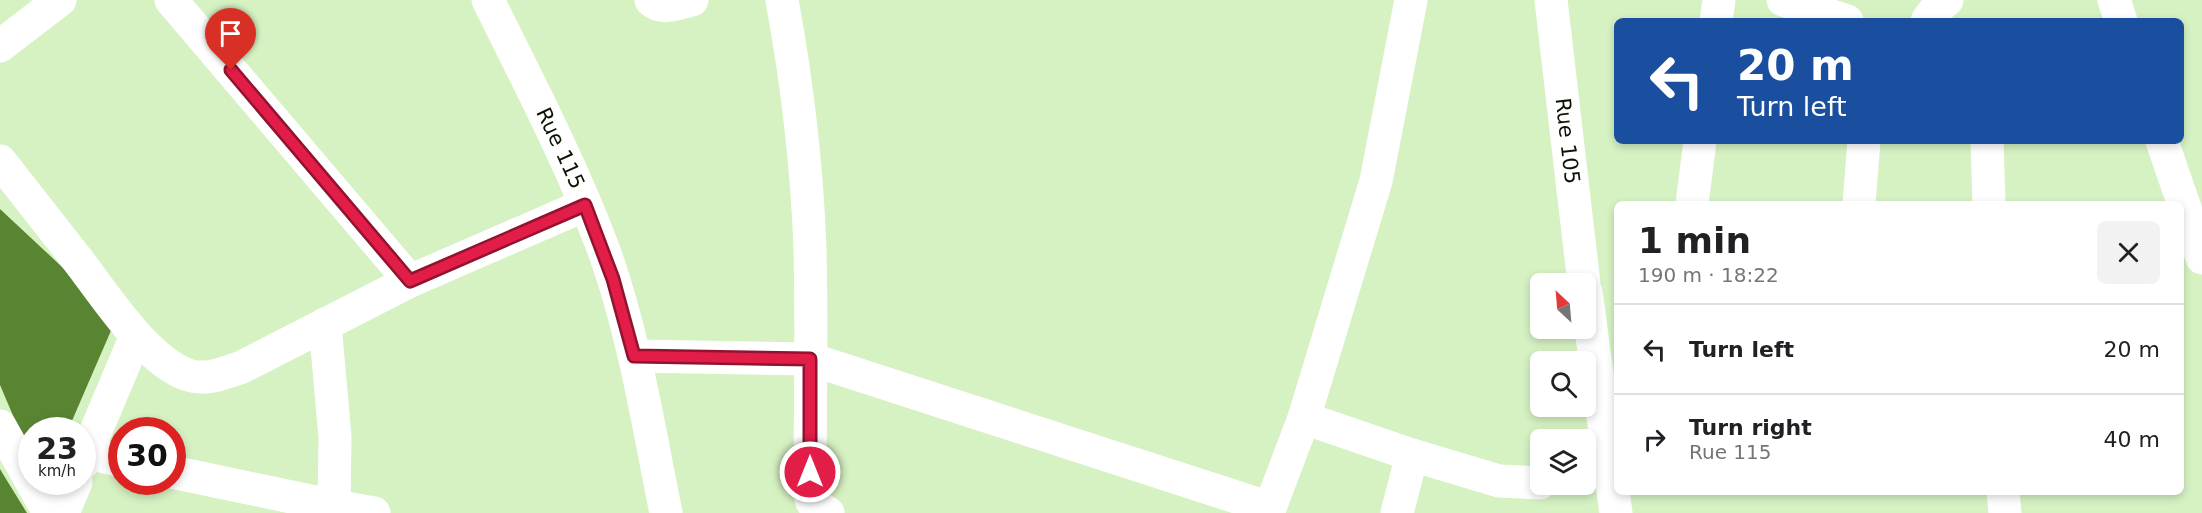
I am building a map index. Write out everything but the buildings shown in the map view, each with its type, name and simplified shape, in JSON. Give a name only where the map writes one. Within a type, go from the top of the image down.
[{"type":"street","points":[[0,46],[60,0]]},
{"type":"street","points":[[171,0],[410,281]]},
{"type":"street","name":"Rue 115","points":[[488,0],[585,205],[613,279],[634,356],[666,513]]},
{"type":"street","points":[[651,0],[658,6],[692,0]]},
{"type":"street","points":[[782,0],[796,77],[804,149],[810,248],[810,495],[812,502],[828,513]]},
{"type":"street","points":[[634,356],[810,359],[1269,510],[1304,418],[1376,181],[1411,0]]},
{"type":"street","name":"Rue 105","points":[[1551,0],[1583,273]]},
{"type":"street","points":[[1716,18],[1719,0]]},
{"type":"street","points":[[1784,0],[1845,13]]},
{"type":"street","points":[[1929,18],[1947,0]]},
{"type":"street","points":[[2114,0],[2120,18]]},
{"type":"street","points":[[1692,201],[1700,144]]},
{"type":"street","points":[[1859,201],[1864,144]]},
{"type":"street","points":[[1987,144],[1989,201]]},
{"type":"street","points":[[2163,144],[2196,221],[2202,258]]},
{"type":"street","points":[[0,161],[136,336],[166,363],[186,374],[200,377],[219,375],[242,367],[410,281],[585,205]]},
{"type":"street","points":[[325,324],[335,437],[333,510]]},
{"type":"street","points":[[1596,326],[1605,356],[1604,474],[1616,513]]},
{"type":"street","points":[[96,432],[136,336]]},
{"type":"street","points":[[1304,418],[1412,455],[1507,483],[1530,483]]},
{"type":"street","points":[[0,426],[49,513]]},
{"type":"street","points":[[1397,513],[1412,455]]},
{"type":"street","points":[[186,475],[333,510],[374,513]]},
{"type":"street","points":[[63,513],[70,495]]},
{"type":"street","points":[[2003,495],[2005,513]]},
{"type":"route","points":[[231,70],[410,281],[585,205],[603,248],[634,356],[810,359],[810,472]]}]
